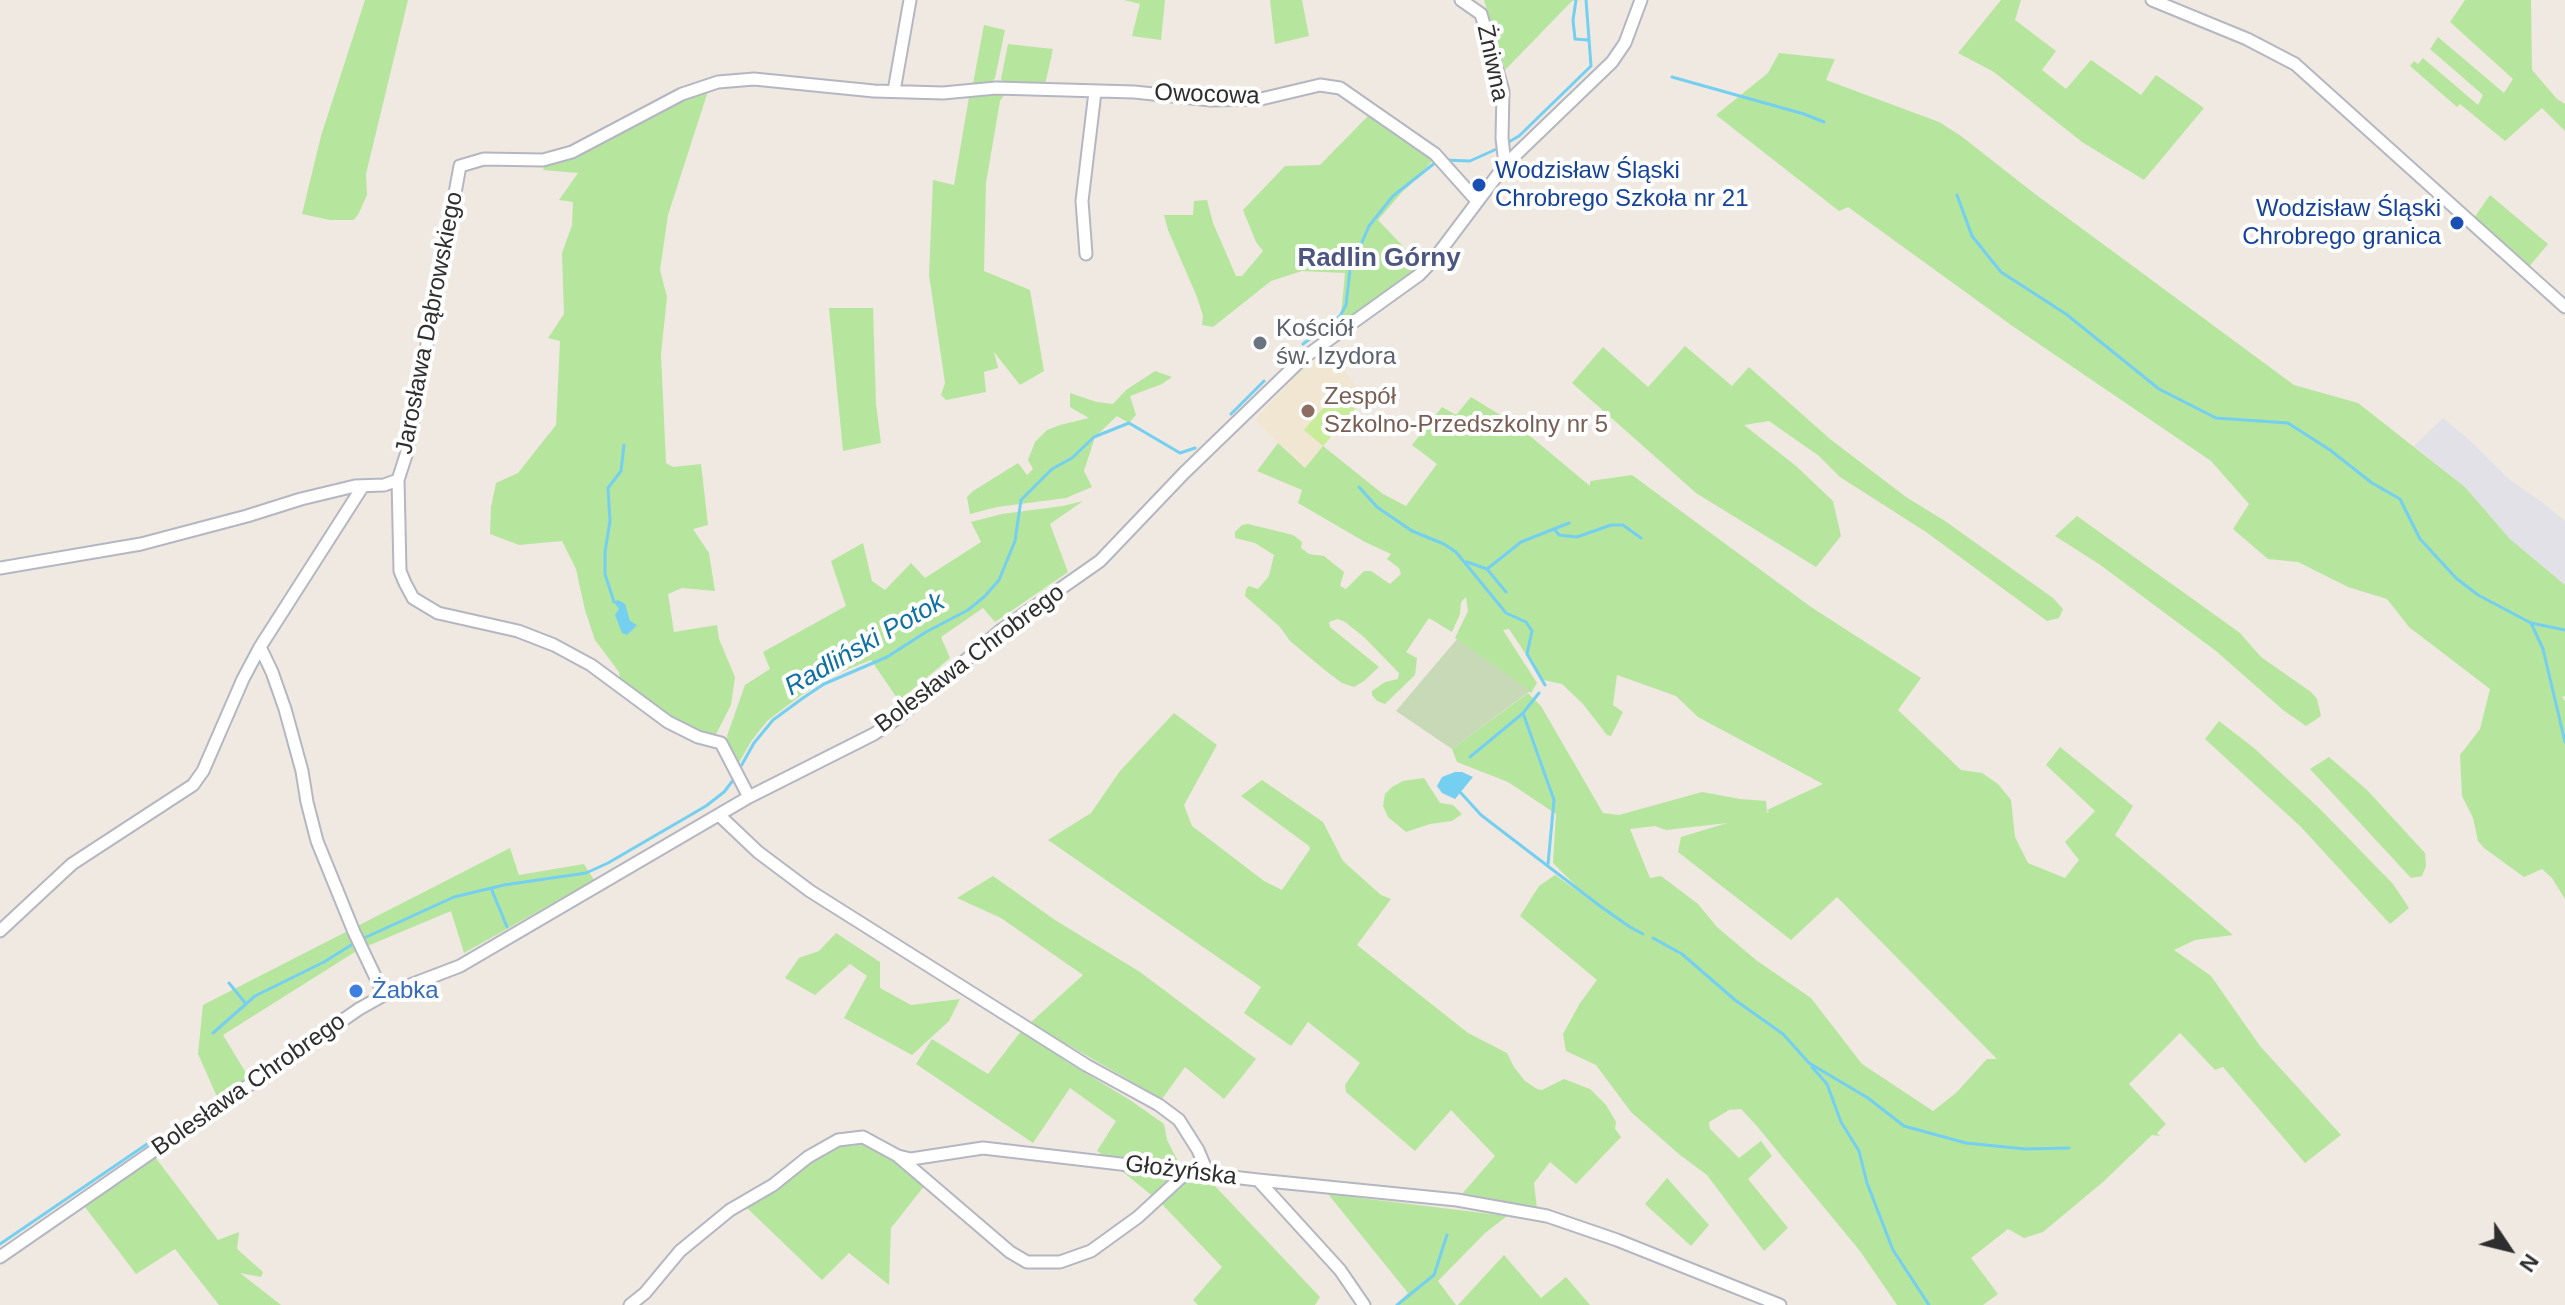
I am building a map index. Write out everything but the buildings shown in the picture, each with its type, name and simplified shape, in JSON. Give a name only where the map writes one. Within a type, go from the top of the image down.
[{"type":"street","points":[[894,91],[910,0]]},
{"type":"street","name":"Żniwna","points":[[1461,0],[1481,14],[1503,91],[1502,144],[1505,165]]},
{"type":"street","name":"Bolesława Chrobrego","points":[[0,1257],[359,1009],[384,995],[460,966],[749,797],[874,734],[899,717],[1000,631],[1100,561],[1184,473],[1302,359],[1419,275],[1505,165],[1612,62],[1625,43],[1641,0]]},
{"type":"street","points":[[2152,0],[2276,52],[2295,64],[2565,307]]},
{"type":"street","name":"Owocowa","points":[[460,166],[484,159],[543,160],[572,152],[682,94],[718,82],[754,79],[874,91],[943,93],[996,88],[1134,92],[1211,100],[1261,99],[1320,85],[1340,88],[1435,154],[1477,201]]},
{"type":"street","points":[[1086,254],[1082,201],[1095,92]]},
{"type":"street","name":"Jarosława Dąbrowskiego","points":[[460,166],[407,452],[398,480],[400,571],[413,598],[438,613],[518,631],[554,645],[591,665],[668,722],[698,737],[721,743],[749,797]]},
{"type":"street","name":"Jarosława Dąbrowskiego","points":[[0,568],[141,544],[301,499],[398,480]]},
{"type":"street","points":[[0,931],[72,864],[193,785],[203,771],[260,647],[363,486]]},
{"type":"street","points":[[260,647],[285,709],[317,841],[384,995]]},
{"type":"street","points":[[719,815],[758,852],[810,891],[1086,1065],[1159,1105],[1179,1120],[1198,1150],[1208,1174]]},
{"type":"street","name":"Głożyńska","points":[[630,1305],[645,1293],[680,1251],[730,1210],[773,1185],[808,1157],[838,1140],[863,1137],[898,1156],[911,1159],[983,1148],[1457,1200],[1547,1216],[1617,1240],[1780,1305]]},
{"type":"street","points":[[898,1156],[1010,1252],[1027,1262],[1060,1262],[1091,1251],[1138,1217],[1187,1172]]},
{"type":"street","points":[[1258,1180],[1340,1270],[1364,1305]]},
{"type":"shaded area","name":"Zespół Szkolno-Przedszkolny nr 5","points":[[1328,350],[1365,397],[1305,468],[1255,420],[1297,374]]},
{"type":"shaded area","points":[[2443,418],[2510,480],[2565,521],[2565,585],[2510,539],[2465,487],[2414,446]]},
{"type":"green space","points":[[365,0],[408,0],[366,174],[367,195],[354,220],[330,220],[302,214],[321,136]]},
{"type":"green space","points":[[1124,0],[1165,0],[1161,40],[1132,36],[1140,4]]},
{"type":"green space","points":[[1270,0],[1302,0],[1309,36],[1275,44]]},
{"type":"green space","points":[[1484,0],[1582,0],[1572,1],[1505,70]]},
{"type":"green space","points":[[2001,0],[2021,0],[2015,20],[2056,51],[2042,70],[2066,89],[2091,60],[2141,95],[2156,75],[2204,108],[2144,180],[2082,142],[1994,72],[1958,53]]},
{"type":"green space","points":[[2465,0],[2531,0],[2532,70],[2565,104],[2565,131],[2542,108],[2505,141],[2460,104],[2457,107],[2410,66],[2414,61],[2418,64],[2423,58],[2478,105],[2483,95],[2430,49],[2438,37],[2504,93],[2513,79],[2450,22]]},
{"type":"green space","points":[[984,25],[1005,30],[995,78],[990,85],[972,89]]},
{"type":"green space","points":[[1008,44],[1053,49],[1045,85],[1006,86],[1001,79]]},
{"type":"green space","points":[[1779,53],[1835,59],[1826,80],[1939,122],[2294,385],[2358,403],[2465,487],[2510,539],[2565,585],[2565,696],[2562,697],[2565,701],[2565,899],[2552,878],[2542,869],[2524,877],[2478,841],[2473,818],[2462,796],[2460,755],[2480,729],[2490,689],[2409,627],[2387,599],[2348,587],[2298,562],[2268,559],[2233,529],[2249,504],[2211,461],[2011,325],[1848,207],[1839,211],[1716,115],[1768,73]]},
{"type":"green space","points":[[709,88],[668,215],[660,270],[667,297],[661,354],[666,463],[673,467],[701,464],[708,525],[693,529],[709,553],[715,591],[682,588],[668,594],[674,632],[717,625],[719,639],[735,677],[731,705],[714,738],[695,732],[650,704],[620,679],[619,672],[595,640],[576,569],[562,541],[519,545],[490,534],[496,483],[518,473],[556,425],[560,341],[548,338],[564,314],[562,253],[572,225],[573,202],[559,200],[578,173],[543,170],[545,164]]},
{"type":"green space","points":[[1005,94],[1000,101],[986,183],[984,271],[1030,290],[1044,371],[1020,385],[994,352],[998,368],[984,372],[986,392],[946,400],[941,395],[945,383],[929,275],[933,180],[954,185],[969,97]]},
{"type":"green space","points":[[1368,116],[1434,159],[1423,171],[1438,161],[1403,191],[1378,220],[1420,264],[1398,289],[1340,326],[1345,273],[1302,271],[1271,281],[1213,327],[1202,325],[1203,316],[1197,297],[1164,215],[1193,215],[1194,201],[1207,200],[1213,223],[1236,276],[1242,276],[1263,251],[1243,210],[1285,166],[1320,165]]},
{"type":"green space","points":[[2490,195],[2548,244],[2528,268],[2474,218]]},
{"type":"green space","points":[[829,308],[873,308],[876,404],[881,443],[843,451]]},
{"type":"green space","points":[[1685,346],[1732,386],[1749,367],[1830,439],[1906,497],[2053,598],[2063,609],[2059,618],[2047,621],[1926,532],[1840,477],[1819,456],[1769,421],[1744,425],[1796,466],[1833,501],[1841,536],[1816,567],[1696,493],[1572,383],[1603,347],[1648,387]]},
{"type":"green space","points":[[1155,371],[1172,377],[1130,396],[1136,415],[1129,423],[1117,416],[1095,437],[1084,471],[1092,487],[1066,498],[997,507],[970,514],[967,497],[973,491],[1018,463],[1027,475],[1033,469],[1028,460],[1035,442],[1047,430],[1089,418],[1070,407],[1070,393],[1113,404],[1126,390]]},
{"type":"green space","points":[[1340,389],[1358,405],[1323,446],[1304,430]]},
{"type":"green space","points":[[1471,397],[1518,426],[1590,486],[1590,481],[1632,475],[1811,607],[1921,678],[1898,710],[1961,770],[1982,773],[1998,784],[2011,800],[2015,837],[2028,863],[2065,878],[2079,860],[2065,842],[2095,811],[2046,765],[2060,747],[2133,806],[2115,835],[2233,935],[2195,940],[2174,950],[2211,976],[2260,1046],[2341,1135],[2305,1163],[2223,1067],[2215,1070],[2180,1033],[2129,1084],[2166,1124],[2157,1133],[2160,1136],[2152,1135],[2103,1182],[2043,1232],[2024,1238],[2008,1229],[1971,1258],[1998,1294],[1983,1305],[1897,1305],[1860,1251],[1756,1125],[1741,1109],[1729,1110],[1709,1122],[1710,1129],[1739,1158],[1761,1141],[1772,1156],[1748,1179],[1788,1228],[1764,1251],[1707,1175],[1631,1112],[1596,1065],[1566,1051],[1563,1034],[1597,980],[1520,916],[1539,886],[1555,875],[1610,914],[1553,863],[1556,814],[1508,782],[1457,762],[1452,749],[1528,693],[1541,706],[1603,813],[1619,815],[1702,792],[1766,801],[1767,813],[1767,810],[1823,784],[1698,717],[1676,696],[1617,675],[1613,705],[1623,712],[1611,736],[1607,735],[1583,704],[1562,684],[1543,680],[1509,629],[1503,630],[1537,683],[1531,693],[1455,638],[1468,611],[1466,597],[1461,602],[1460,614],[1452,632],[1429,618],[1406,652],[1417,658],[1415,675],[1385,704],[1377,701],[1372,691],[1385,682],[1398,679],[1399,673],[1345,622],[1338,619],[1329,622],[1330,627],[1379,667],[1354,687],[1342,683],[1290,641],[1280,627],[1245,596],[1249,586],[1258,589],[1269,576],[1274,555],[1255,543],[1235,538],[1235,532],[1248,524],[1293,535],[1309,554],[1324,556],[1344,572],[1340,586],[1346,589],[1364,571],[1371,571],[1390,584],[1401,574],[1399,568],[1387,559],[1391,554],[1298,503],[1302,490],[1257,471],[1278,443],[1305,468],[1323,446],[1383,494],[1406,506],[1437,464],[1412,445],[1442,407],[1456,415]],"holes":[[[1727,823],[1681,837],[1678,852],[1791,940],[1837,897],[1997,1059],[1987,1059],[1956,1093],[1933,1111],[1862,1064],[1811,998],[1756,960],[1717,927],[1698,904],[1661,876],[1650,878],[1630,829],[1655,826],[1666,830]]]},
{"type":"green space","points":[[1083,501],[1050,524],[1068,572],[995,622],[983,608],[941,637],[950,658],[899,701],[871,660],[836,674],[767,721],[737,766],[728,749],[727,736],[745,685],[770,669],[763,652],[846,606],[831,561],[863,543],[872,581],[885,590],[911,563],[925,578],[981,542],[971,522]]},
{"type":"green space","points":[[2077,516],[2240,633],[2261,657],[2311,692],[2317,699],[2321,716],[2306,726],[2283,710],[2216,651],[2099,564],[2055,536]]},
{"type":"green space","points":[[1457,639],[1530,691],[1452,749],[1396,711]]},
{"type":"green space","points":[[1174,713],[1217,745],[1184,805],[1192,826],[1264,881],[1282,890],[1310,849],[1241,796],[1262,780],[1323,822],[1343,861],[1381,895],[1391,899],[1357,945],[1468,1033],[1507,1053],[1525,1081],[1537,1089],[1542,1090],[1564,1079],[1590,1089],[1606,1105],[1621,1137],[1576,1184],[1550,1162],[1534,1183],[1537,1209],[1463,1198],[1462,1194],[1495,1156],[1451,1110],[1415,1151],[1346,1092],[1345,1085],[1360,1063],[1308,1022],[1291,1046],[1244,1013],[1261,987],[1048,840],[1091,813],[1120,771]]},
{"type":"green space","points":[[2219,721],[2254,748],[2320,809],[2393,884],[2409,908],[2390,924],[2301,827],[2205,739]]},
{"type":"green space","points":[[2329,757],[2367,790],[2425,853],[2426,866],[2422,876],[2411,878],[2310,769]]},
{"type":"green space","points":[[1424,778],[1440,803],[1453,805],[1462,814],[1452,821],[1406,832],[1388,817],[1383,806],[1385,794],[1403,781]]},
{"type":"green space","points":[[510,848],[519,875],[584,864],[594,880],[464,953],[451,911],[358,950],[223,1035],[249,1078],[218,1099],[198,1054],[203,1005]]},
{"type":"green space","points":[[993,876],[1055,920],[1140,972],[1256,1059],[1224,1099],[1185,1067],[1162,1099],[1030,1023],[1083,975],[1001,918],[957,898]]},
{"type":"green space","points":[[836,933],[880,962],[880,988],[911,1005],[960,999],[949,1021],[912,1055],[844,1018],[867,976],[850,964],[815,995],[785,978],[799,958],[819,951]]},
{"type":"green space","points":[[1022,1030],[1164,1124],[1167,1140],[1180,1165],[1104,1156],[1097,1151],[1116,1121],[1070,1088],[1033,1143],[916,1064],[932,1039],[988,1074]]},
{"type":"green space","points":[[864,1145],[896,1163],[925,1185],[891,1228],[889,1285],[849,1253],[822,1280],[747,1208],[836,1146]]},
{"type":"green space","points":[[155,1157],[218,1240],[239,1232],[237,1249],[263,1272],[261,1277],[240,1273],[281,1305],[219,1305],[175,1249],[136,1274],[85,1207]]},
{"type":"green space","points":[[1118,1168],[1176,1174],[1155,1198]]},
{"type":"green space","points":[[1189,1176],[1212,1179],[1214,1185],[1320,1297],[1315,1305],[1198,1305],[1193,1300],[1222,1267],[1159,1201]]},
{"type":"green space","points":[[1667,1178],[1709,1225],[1691,1246],[1645,1204]]},
{"type":"green space","points":[[1328,1194],[1507,1216],[1485,1233],[1438,1281],[1456,1305],[1396,1305],[1408,1293]]},
{"type":"green space","points":[[1504,1255],[1541,1298],[1566,1277],[1590,1305],[1458,1305]]},
{"type":"water","points":[[618,600],[625,604],[630,621],[637,625],[627,635],[622,633],[615,615],[619,609],[614,602]]},
{"type":"water","points":[[1455,772],[1473,777],[1455,799],[1442,793],[1437,786],[1442,777]]},
{"type":"waterway","name":"Radliński Potok","points":[[1576,0],[1573,20],[1575,39],[1588,40]]},
{"type":"waterway","name":"Radliński Potok","points":[[1507,143],[1519,136],[1591,66],[1586,0]]},
{"type":"waterway","points":[[1672,77],[1824,122]]},
{"type":"waterway","name":"Radliński Potok","points":[[1444,160],[1470,161],[1501,147]]},
{"type":"waterway","name":"Radliński Potok","points":[[1303,344],[1340,316],[1346,305],[1350,270],[1369,226],[1393,196],[1436,162]]},
{"type":"waterway","points":[[1957,195],[1972,236],[2001,272],[2066,314],[2159,389],[2216,418],[2288,423],[2330,450],[2372,483],[2400,499],[2420,539],[2456,578],[2478,595],[2531,623],[2565,630]]},
{"type":"waterway","name":"Radliński Potok","points":[[1231,414],[1264,381]]},
{"type":"waterway","name":"Radliński Potok","points":[[740,768],[754,743],[773,720],[803,698],[824,684],[887,657],[968,610],[985,596],[999,580],[1015,541],[1021,500],[1052,469],[1072,458],[1094,437],[1129,423],[1180,453],[1195,448]]},
{"type":"waterway","points":[[614,602],[605,574],[610,521],[608,488],[621,471],[624,445]]},
{"type":"waterway","points":[[1359,487],[1377,507],[1412,531],[1456,552],[1506,613],[1526,622],[1532,631],[1527,654],[1545,685]]},
{"type":"waterway","points":[[1467,562],[1487,569],[1521,542],[1569,523]]},
{"type":"waterway","points":[[1554,529],[1559,535],[1577,537],[1611,525],[1623,525],[1641,538]]},
{"type":"waterway","points":[[1487,569],[1506,592]]},
{"type":"waterway","points":[[2531,623],[2543,649],[2565,742]]},
{"type":"waterway","points":[[1539,693],[1523,713],[1554,800],[1548,864]]},
{"type":"waterway","points":[[1470,757],[1522,714]]},
{"type":"waterway","name":"Radliński Potok","points":[[362,939],[454,897],[504,885],[586,873],[706,806],[724,792],[734,779]]},
{"type":"waterway","points":[[1461,793],[1481,815],[1600,906],[1643,934]]},
{"type":"waterway","points":[[491,888],[507,927]]},
{"type":"waterway","points":[[1653,938],[1682,954],[1735,1000],[1783,1034],[1809,1063],[1868,1098],[1904,1126],[1966,1143],[2025,1149],[2069,1148]]},
{"type":"waterway","name":"Radliński Potok","points":[[213,1033],[255,996],[324,962],[356,942]]},
{"type":"waterway","points":[[229,983],[246,1004]]},
{"type":"waterway","points":[[1812,1067],[1827,1084],[1841,1122],[1859,1151],[1867,1183],[1893,1250],[1929,1305]]},
{"type":"waterway","points":[[0,1244],[153,1140]]},
{"type":"waterway","points":[[1397,1305],[1434,1275],[1447,1235]]},
{"type":"place","name":"Wodzisław Śląski Chrobrego Szkoła nr 21","points":[[1479,185]]},
{"type":"place","name":"Wodzisław Śląski Chrobrego granica","points":[[2457,223]]},
{"type":"place","name":"Kościół św. Izydora","points":[[1260,343]]},
{"type":"place","name":"Zespół Szkolno-Przedszkolny nr 5","points":[[1308,411]]},
{"type":"place","name":"Żabka","points":[[356,991]]},
{"type":"district","name":"Radlin Górny","points":[[1379,259]]}]
